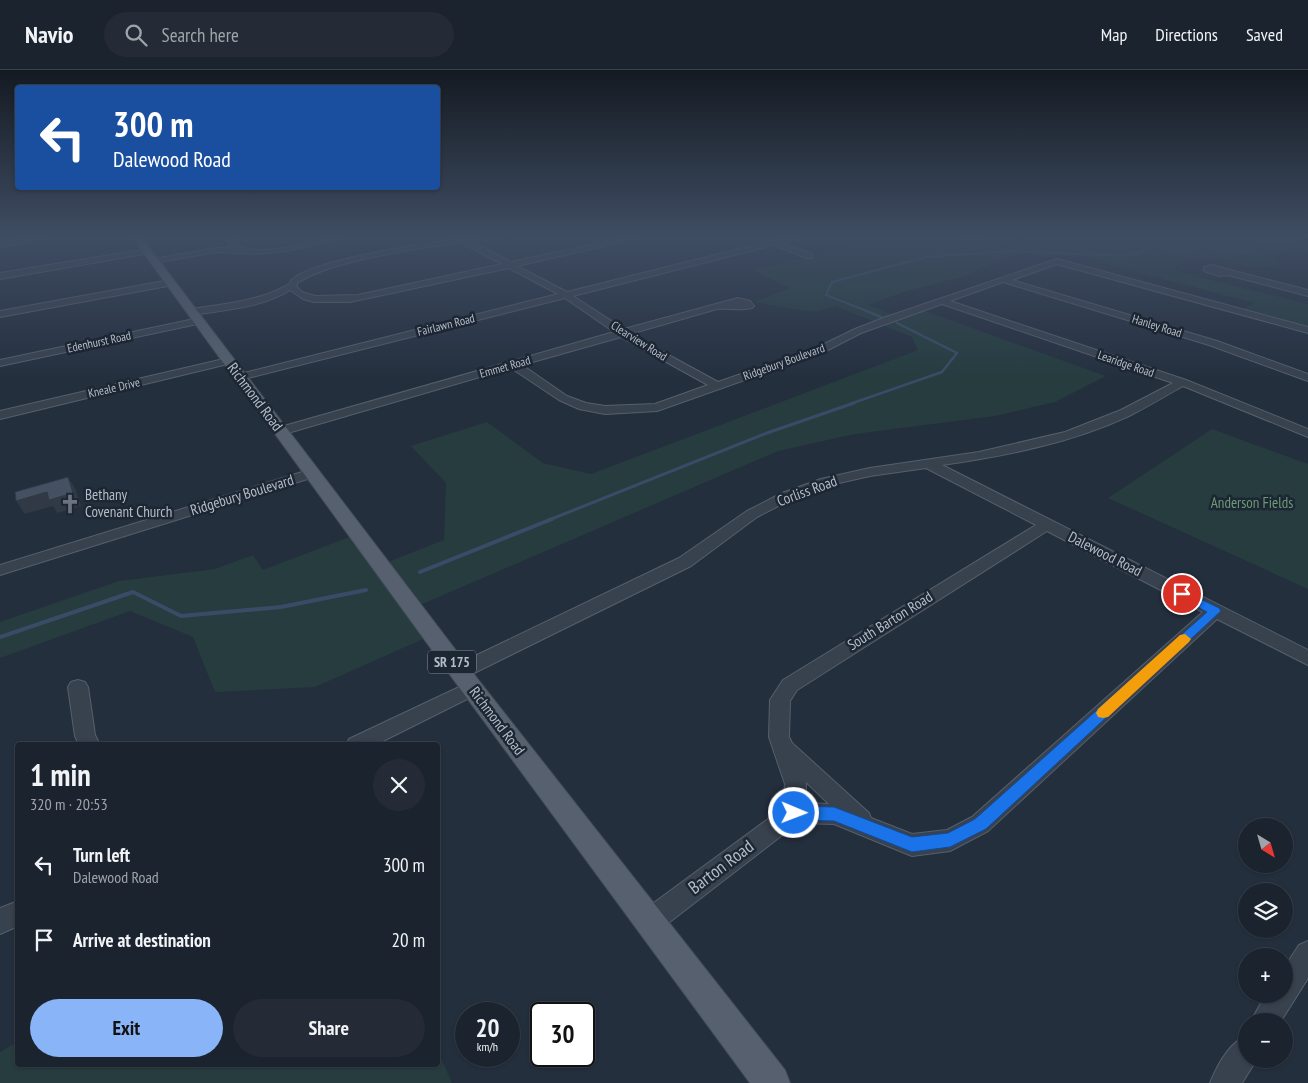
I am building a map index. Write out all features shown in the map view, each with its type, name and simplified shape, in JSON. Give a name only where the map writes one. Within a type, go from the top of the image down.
[{"type":"main road","name":"Richmond Road","points":[[171,284],[465,680],[772,1083]]},
{"type":"street","points":[[0,314],[163,284]]},
{"type":"street","points":[[267,297],[306,297],[324,300],[363,298],[424,284]]},
{"type":"street","name":"Clearview Road","points":[[546,284],[566,295],[623,333],[717,386]]},
{"type":"street","name":"Fairlawn Road","points":[[234,369],[608,284]]},
{"type":"street","name":"Ridgebury Boulevard","points":[[514,364],[571,402],[605,410],[657,407],[820,350],[864,329],[991,284]]},
{"type":"street","name":"Hanley Road","points":[[1018,284],[1213,343],[1308,378]]},
{"type":"street","name":"Ridgebury Boulevard","points":[[1141,284],[1308,330]]},
{"type":"street","points":[[1275,284],[1308,293]]},
{"type":"street","points":[[196,317],[267,297],[287,290],[293,285],[296,292],[306,297]]},
{"type":"street","name":"Learidge Road","points":[[942,301],[1182,382],[1308,433]]},
{"type":"street","name":"Emmet Road","points":[[281,432],[716,306],[730,304]]},
{"type":"street","name":"Edenhurst Road","points":[[0,363],[196,317]]},
{"type":"street","name":"Kneale Drive","points":[[0,414],[234,369]]},
{"type":"street","name":"Corliss Road","points":[[361,742],[465,680],[614,598],[685,562],[752,514],[788,496],[826,482],[870,472],[979,456],[1068,435],[1125,413],[1182,382]]},
{"type":"street","name":"Dalewood Road","points":[[929,464],[1308,658]]},
{"type":"street","name":"Ridgebury Boulevard","points":[[0,570],[312,473]]},
{"type":"street","name":"South Barton Road","points":[[794,813],[796,784],[779,737],[780,700],[790,685],[1047,524]]},
{"type":"street","points":[[794,813],[834,814],[912,845],[950,840],[980,824],[1215,611]]},
{"type":"street","points":[[78,687],[85,736],[88,742]]},
{"type":"street","points":[[782,747],[869,828]]},
{"type":"street","name":"Barton Road","points":[[649,922],[794,813]]},
{"type":"street","points":[[0,921],[15,914]]},
{"type":"street","points":[[1293,977],[1308,954]]},
{"type":"street","points":[[1225,1083],[1238,1063]]},
{"type":"green space","points":[[782,284],[933,284],[867,305],[897,316],[919,309],[1106,376],[1055,402],[995,416],[855,434],[778,451],[413,608],[432,635],[315,687],[215,692],[193,637],[130,611],[0,658],[0,622],[119,581],[215,569],[253,555],[263,570],[357,534],[380,565],[444,540],[446,483],[411,446],[487,422],[543,463],[591,474],[918,350],[912,337],[835,306],[814,312],[754,302],[790,288]]},
{"type":"green space","points":[[1183,284],[1228,284],[1308,304],[1308,328],[1240,311],[1254,303]]},
{"type":"green space","name":"Anderson Fields","points":[[1212,429],[1308,464],[1308,589],[1108,498]]},
{"type":"green space","points":[[15,1043],[15,1067],[440,1067],[440,1056],[452,1083],[0,1083],[0,1052]]},
{"type":"building","points":[[68,477],[73,493],[49,500],[47,492],[16,501],[15,492]]},
{"type":"waterway","points":[[831,284],[826,295],[867,311]]},
{"type":"waterway","points":[[864,310],[881,317]]},
{"type":"waterway","points":[[850,404],[942,372],[957,353],[897,323]]},
{"type":"waterway","points":[[549,520],[767,433],[854,403]]},
{"type":"waterway","points":[[420,572],[552,519]]},
{"type":"waterway","points":[[0,637],[133,592],[181,616],[281,607],[366,590]]},
{"type":"slow traffic","points":[[1103,713],[1185,639]]},
{"type":"place","name":"Bethany Covenant Church","points":[[70,504]]},
{"type":"route","points":[[794,813],[834,814],[912,845],[950,840],[980,824],[1215,611],[1182,594]]}]
